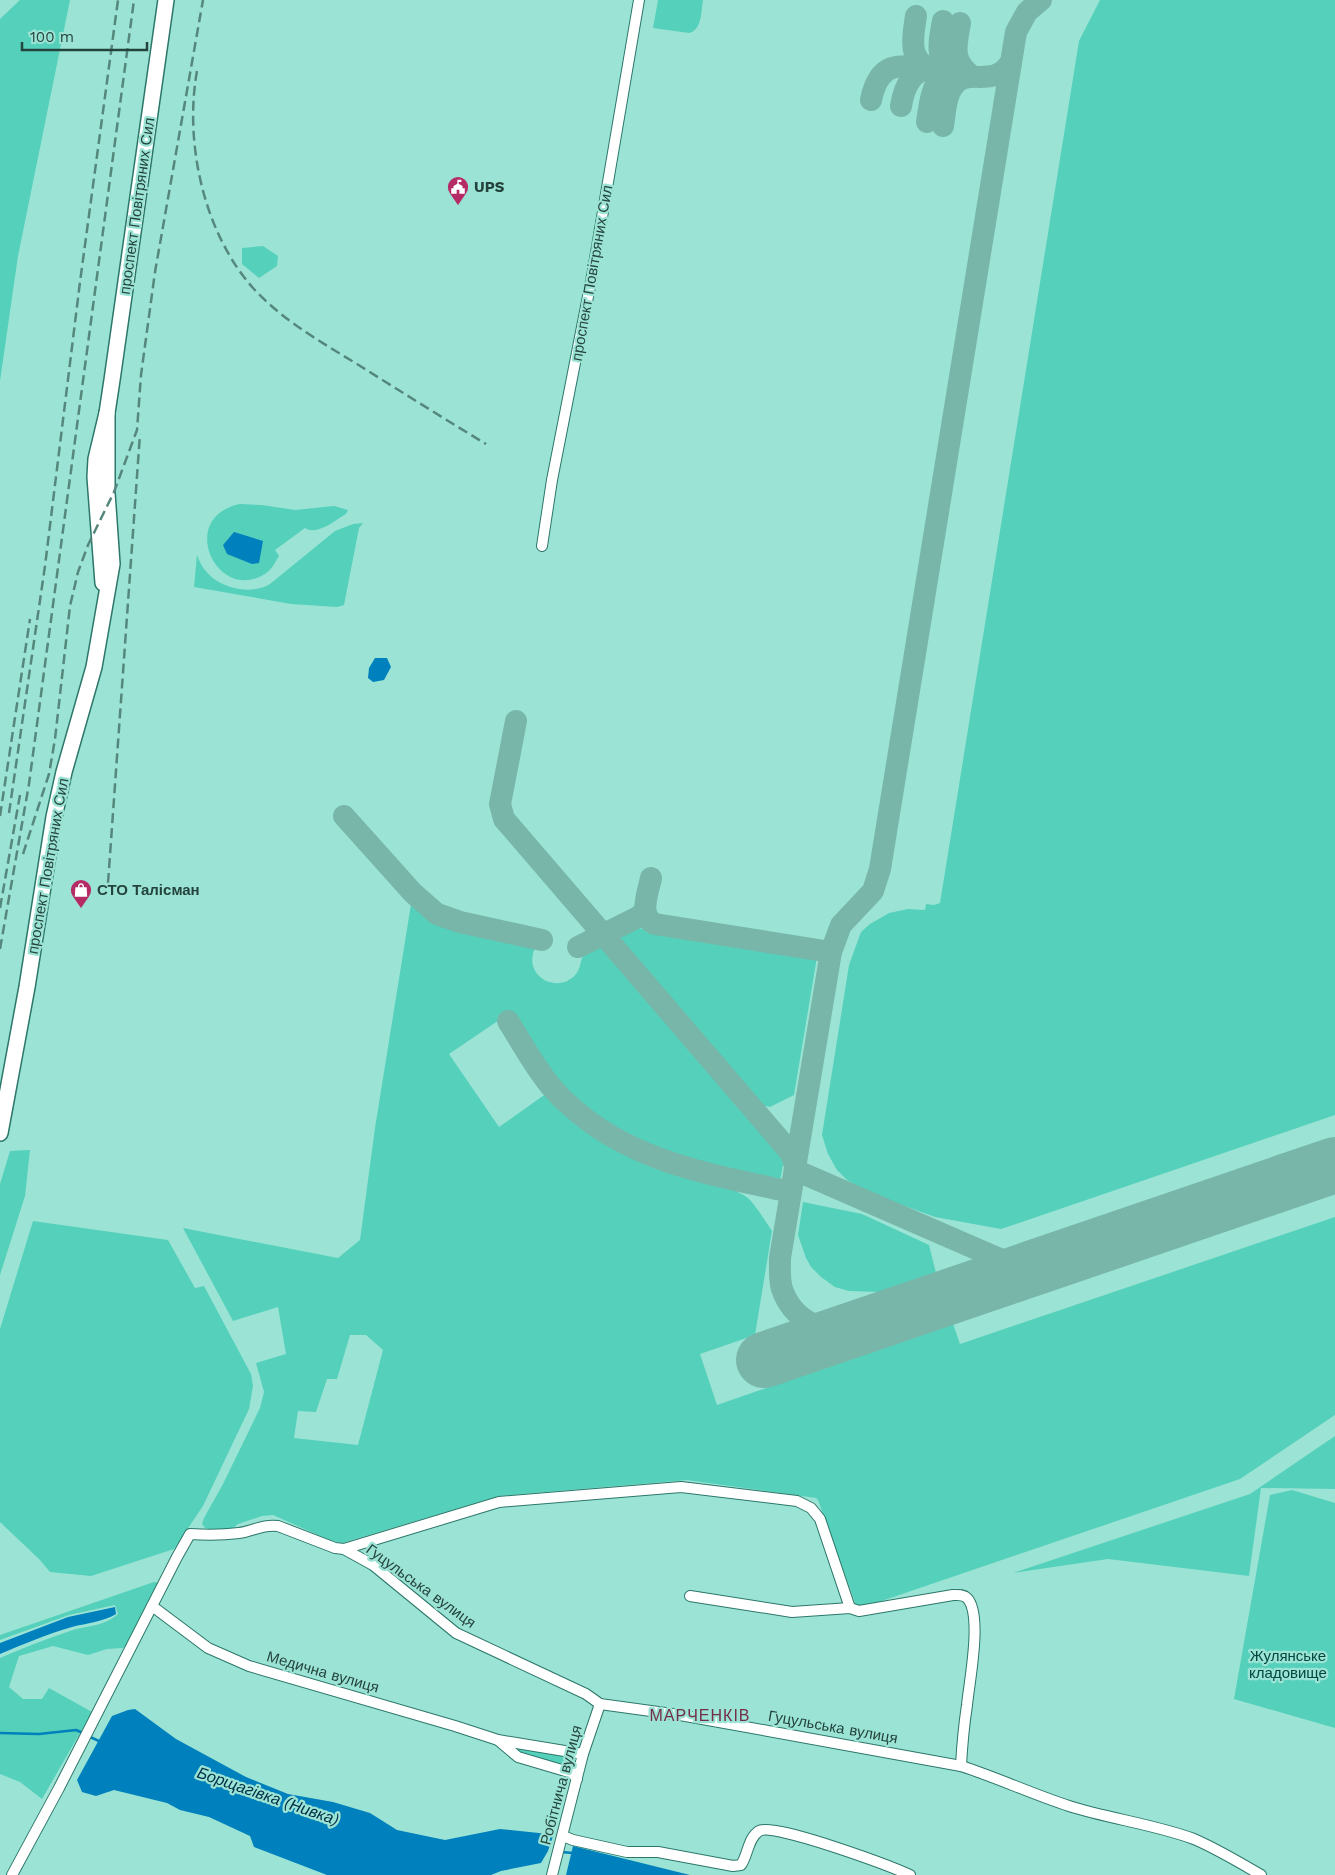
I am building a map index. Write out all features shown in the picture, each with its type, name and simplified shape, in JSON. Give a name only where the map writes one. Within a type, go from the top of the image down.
[{"type":"main road","name":"проспект Повітряних Сил","points":[[0,1133],[27,987],[54,816],[64,772],[94,667],[105,602],[95,477],[96,459],[107,413],[166,0]]},
{"type":"street","name":"проспект Повітряних Сил","points":[[542,546],[552,480],[592,276],[639,0]]},
{"type":"street","points":[[344,1549],[499,1502],[681,1486],[797,1501],[811,1508],[820,1519],[850,1608]]},
{"type":"street","name":"Гуцульська вулиця","points":[[152,1606],[190,1534],[240,1533],[260,1526],[278,1526],[335,1548],[344,1549],[373,1565],[456,1633],[586,1694],[600,1704],[680,1715],[962,1766],[989,1775],[1030,1793],[1194,1840],[1227,1855],[1261,1875]]},
{"type":"street","points":[[690,1596],[792,1612],[850,1608],[859,1611],[961,1594],[967,1597],[971,1603],[973,1614],[974,1647],[963,1739],[962,1766]]},
{"type":"street","points":[[12,1875],[152,1606]]},
{"type":"street","name":"Медична вулиця","points":[[152,1606],[208,1648],[249,1666],[498,1740],[583,1754]]},
{"type":"street","name":"Робітнича вулиця","points":[[552,1875],[583,1754],[600,1704]]},
{"type":"street","name":"Медична вулиця","points":[[498,1740],[518,1757],[572,1773],[577,1779]]},
{"type":"street","points":[[563,1836],[572,1840],[627,1852],[658,1852],[733,1866],[741,1865],[752,1838],[764,1828],[808,1839],[872,1859],[910,1875]]},
{"type":"green space","points":[[20,0],[70,0],[18,256],[0,381],[0,19]]},
{"type":"green space","points":[[658,0],[703,0],[699,24],[689,33],[653,28]]},
{"type":"green space","points":[[1100,0],[1335,0],[1335,1115],[1001,1229],[935,1217],[869,1193],[847,1180],[837,1170],[828,1154],[822,1135],[849,965],[861,932],[870,924],[889,913],[908,909],[925,910],[926,904],[934,905],[940,903],[1079,41]]},
{"type":"green space","points":[[263,246],[278,256],[277,266],[259,278],[242,264],[242,248]]},
{"type":"green space","points":[[240,504],[295,510],[334,506],[348,510],[346,514],[321,529],[310,530],[305,528],[275,550],[279,556],[265,574],[248,580],[232,578],[219,568],[210,555],[207,540],[210,525],[221,512]]},
{"type":"green space","points":[[363,523],[359,528],[344,605],[337,607],[291,604],[194,587],[197,555],[204,569],[217,581],[244,590],[262,588],[270,584],[335,531],[353,524]]},
{"type":"green space","points":[[412,898],[435,918],[459,926],[537,944],[532,960],[533,966],[541,977],[552,983],[565,982],[571,979],[578,972],[584,954],[599,945],[784,1159],[780,1181],[698,1165],[656,1150],[617,1130],[599,1118],[566,1089],[540,1058],[511,1012],[449,1054],[499,1127],[547,1093],[587,1129],[620,1151],[670,1172],[731,1189],[745,1196],[756,1207],[772,1231],[755,1335],[700,1354],[717,1405],[953,1324],[960,1344],[1335,1217],[1335,1415],[1240,1479],[864,1607],[856,1605],[816,1498],[687,1480],[499,1496],[342,1543],[329,1540],[273,1515],[262,1516],[238,1524],[231,1530],[217,1531],[205,1528],[202,1524],[204,1518],[223,1484],[260,1408],[264,1392],[256,1363],[286,1354],[278,1307],[233,1321],[183,1228],[338,1258],[360,1240],[375,1128]],"holes":[[[350,1335],[366,1335],[383,1350],[358,1445],[294,1438],[298,1411],[316,1412],[327,1379],[337,1379]]]},
{"type":"green space","points":[[632,927],[817,957],[794,1095],[770,1107],[761,1105],[616,936]]},
{"type":"green space","points":[[30,1150],[25,1196],[0,1275],[0,1184],[10,1151]]},
{"type":"green space","points":[[803,1202],[862,1214],[929,1245],[936,1273],[880,1292],[849,1291],[835,1287],[811,1267],[806,1258],[798,1235]]},
{"type":"green space","points":[[33,1221],[168,1240],[195,1288],[204,1286],[251,1374],[253,1386],[249,1409],[203,1506],[174,1549],[91,1576],[50,1572],[0,1522],[0,1329]]},
{"type":"green space","points":[[1335,1436],[1335,1489],[1261,1488],[1249,1576],[1108,1559],[1013,1573],[1250,1494]]},
{"type":"green space","name":"Жулянське кладовище","points":[[1292,1490],[1335,1503],[1335,1728],[1234,1699],[1270,1495]]},
{"type":"green space","points":[[154,1582],[161,1583],[130,1641],[123,1648],[107,1649],[88,1655],[53,1646],[19,1656],[9,1687],[23,1699],[42,1699],[49,1688],[92,1712],[42,1799],[20,1782],[0,1774],[0,1658],[61,1634],[101,1624],[118,1614],[115,1605],[69,1615],[0,1640],[0,1635]]},
{"type":"green space","points":[[508,1744],[573,1756],[577,1762],[571,1770],[519,1755]]},
{"type":"water","points":[[234,532],[263,541],[259,563],[252,564],[227,554],[223,545]]},
{"type":"water","points":[[375,658],[387,658],[391,667],[384,680],[373,682],[368,678],[369,668]]},
{"type":"water","points":[[115,1607],[116,1614],[106,1619],[72,1627],[0,1654],[0,1643],[68,1617]]},
{"type":"water","points":[[135,1709],[176,1739],[246,1777],[288,1794],[333,1802],[370,1813],[397,1830],[445,1840],[500,1829],[553,1836],[548,1851],[541,1863],[501,1871],[491,1875],[327,1875],[254,1847],[250,1836],[209,1817],[180,1810],[167,1803],[114,1790],[96,1796],[82,1792],[77,1780],[112,1716]]},
{"type":"water","points":[[573,1846],[690,1875],[566,1875]]},
{"type":"waterway","name":"Борщагівка (Нивка)","points":[[0,1733],[39,1734],[76,1730],[83,1733]]},
{"type":"waterway","name":"Борщагівка (Нивка)","points":[[88,1736],[101,1742]]},
{"type":"waterway","name":"Борщагівка (Нивка)","points":[[561,1852],[573,1853]]},
{"type":"taxiway","points":[[855,1328],[843,1330],[821,1327],[811,1323],[794,1310],[782,1289],[780,1258],[831,952],[841,925],[873,891],[880,869],[1016,32],[1027,12],[1041,0]]},
{"type":"taxiway","points":[[916,16],[913,47],[918,60],[931,69]]},
{"type":"taxiway","points":[[943,21],[939,45],[941,58],[945,64],[959,74]]},
{"type":"taxiway","points":[[960,23],[957,46],[958,59],[965,70],[972,76]]},
{"type":"taxiway","points":[[943,126],[949,94],[955,84],[969,77],[995,75],[1003,71],[1011,62]]},
{"type":"taxiway","points":[[871,100],[879,78],[892,68],[909,66],[931,69]]},
{"type":"taxiway","points":[[901,106],[904,92],[911,79],[921,71],[935,70]]},
{"type":"taxiway","points":[[927,122],[931,96],[938,82],[943,77],[951,74],[961,74]]},
{"type":"taxiway","points":[[516,721],[500,804],[504,819],[791,1153],[795,1166]]},
{"type":"taxiway","points":[[344,816],[413,893],[437,914],[460,922],[542,940]]},
{"type":"taxiway","points":[[651,878],[645,910],[647,916],[655,924],[831,952]]},
{"type":"taxiway","points":[[578,947],[638,917],[645,911]]},
{"type":"taxiway","points":[[508,1021],[547,1082],[579,1114],[606,1133],[634,1148],[694,1170],[791,1192]]},
{"type":"taxiway","points":[[795,1170],[1027,1271]]},
{"type":"runway","points":[[764,1360],[1335,1165]]},
{"type":"railway","points":[[9,813],[45,566],[80,282],[118,0]]},
{"type":"railway","points":[[0,949],[29,784],[134,0]]},
{"type":"railway","points":[[23,854],[49,774],[55,739],[70,606],[78,572],[88,545],[114,492],[137,430],[141,375],[155,272],[203,0]]},
{"type":"railway","points":[[197,71],[193,128],[202,186],[210,214],[222,241],[236,266],[253,288],[264,300],[302,330],[486,444]]},
{"type":"railway","points":[[108,883],[140,434]]},
{"type":"railway","points":[[0,816],[30,619]]},
{"type":"railway","points":[[0,908],[20,795]]},
{"type":"place","name":"UPS","points":[[458,206]]},
{"type":"place","name":"СТО Талісман","points":[[81,909]]},
{"type":"district","name":"МАРЧЕНКІВ","points":[[700,1715]]}]
